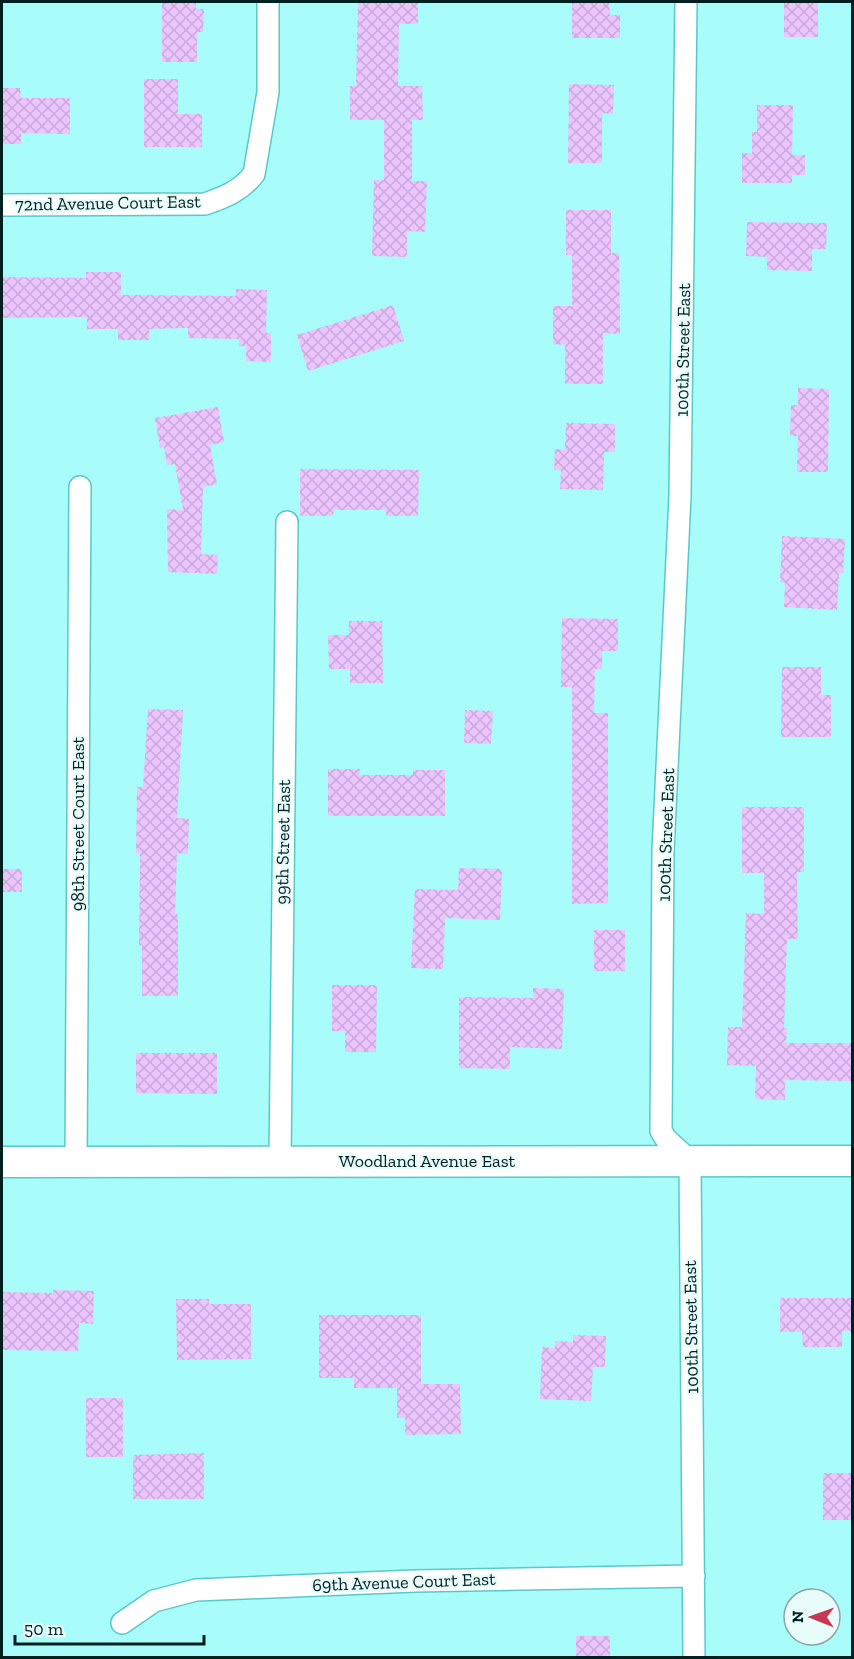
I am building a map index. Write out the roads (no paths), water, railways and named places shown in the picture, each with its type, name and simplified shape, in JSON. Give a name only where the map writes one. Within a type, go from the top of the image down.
[{"type":"street","name":"72nd Avenue Court East","points":[[2,205],[205,204],[228,196],[246,184],[254,174],[268,92],[268,2]]},
{"type":"street","name":"100th Street East","points":[[686,2],[681,484],[663,850],[661,1131],[666,1139],[690,1161],[694,1658]]},
{"type":"street","name":"98th Street Court East","points":[[76,1162],[80,487]]},
{"type":"street","name":"99th Street East","points":[[280,1161],[287,522]]},
{"type":"street","name":"Woodland Avenue East","points":[[2,1162],[852,1161]]},
{"type":"street","name":"69th Avenue Court East","points":[[122,1623],[154,1601],[196,1590],[415,1581],[694,1576]]}]
